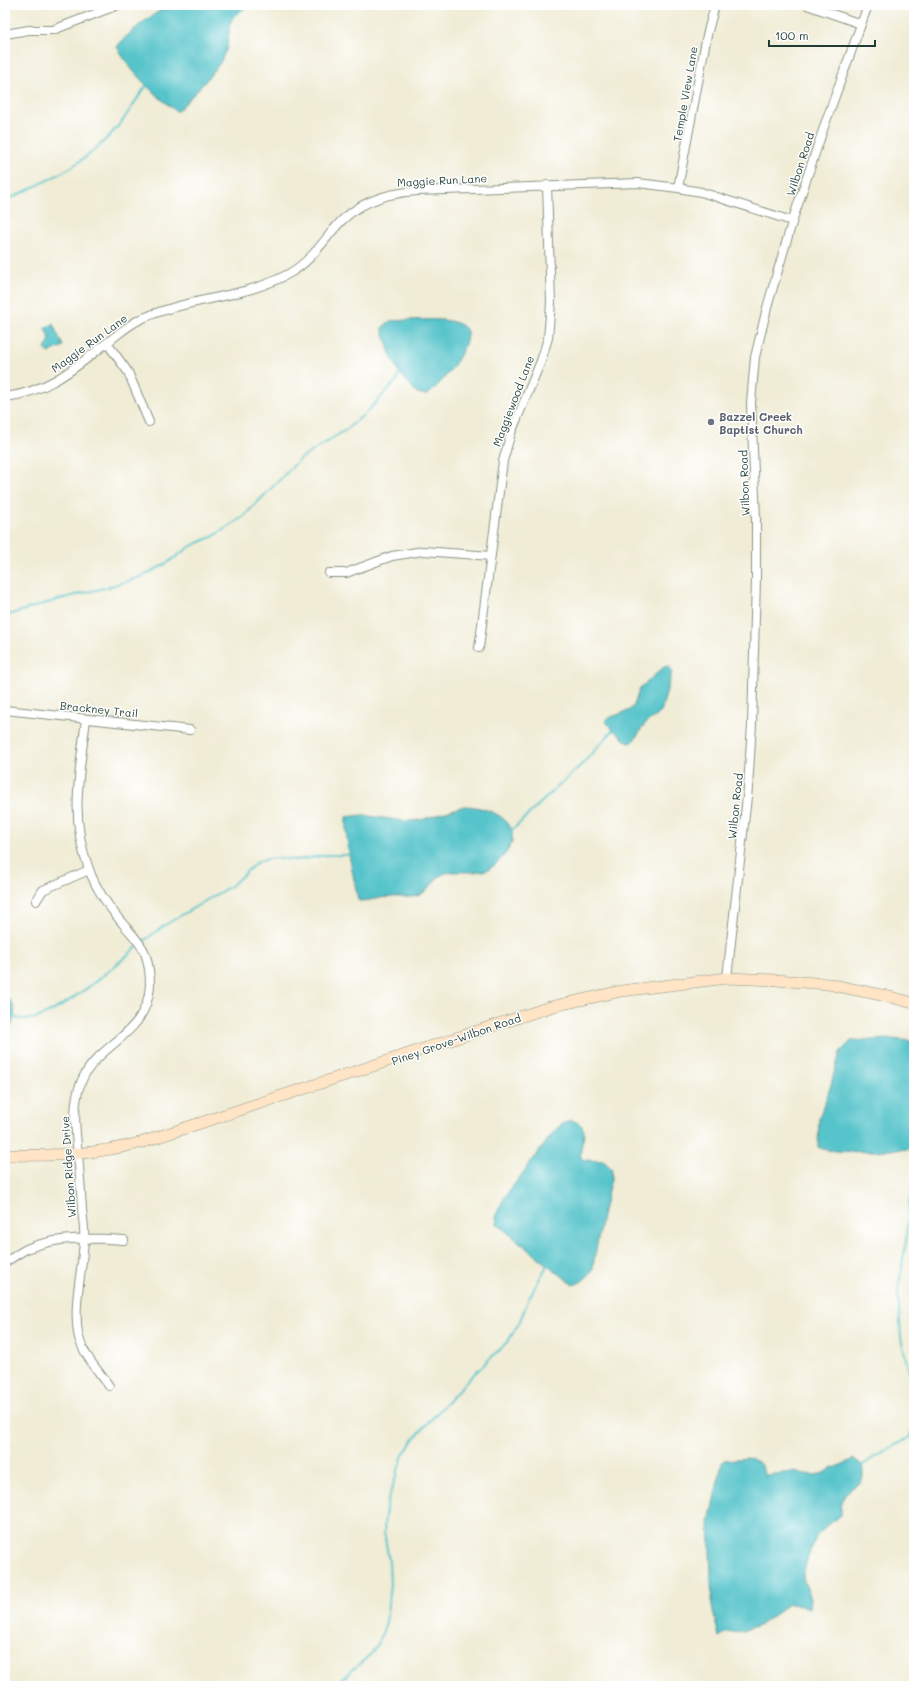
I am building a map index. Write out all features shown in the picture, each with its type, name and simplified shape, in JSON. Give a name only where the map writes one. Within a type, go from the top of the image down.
[{"type":"street","points":[[5,34],[29,30],[53,30],[118,5]]},
{"type":"street","name":"Temple View Lane","points":[[678,188],[707,35],[715,5]]},
{"type":"street","points":[[807,5],[861,24]]},
{"type":"street","name":"Wilbon Road","points":[[727,978],[748,788],[752,724],[756,580],[756,507],[751,404],[753,373],[759,338],[792,221],[868,5]]},
{"type":"street","name":"Maggie Run Lane","points":[[5,397],[28,392],[53,382],[126,328],[152,315],[264,285],[290,274],[306,263],[314,255],[347,216],[363,204],[385,195],[417,191],[626,183],[678,188],[738,203],[792,221]]},
{"type":"street","name":"Maggiewood Lane","points":[[479,648],[506,447],[517,415],[541,361],[548,338],[551,303],[547,185]]},
{"type":"street","points":[[107,343],[128,372],[149,422]]},
{"type":"street","points":[[328,573],[346,573],[392,556],[423,551],[440,551],[491,556]]},
{"type":"street","name":"Brackney Trail","points":[[5,710],[190,730]]},
{"type":"street","name":"Wilbon Ridge Drive","points":[[86,719],[78,796],[77,824],[83,852],[89,870],[103,898],[144,952],[149,968],[150,986],[145,1007],[136,1024],[99,1058],[82,1080],[76,1100],[75,1132],[85,1237],[77,1307],[78,1335],[87,1356],[109,1386]]},
{"type":"street","points":[[36,901],[42,890],[89,870]]},
{"type":"street","name":"Piney Grove-Wilbon Road","points":[[5,1155],[78,1154],[124,1147],[143,1142],[557,1006],[621,991],[727,978],[776,980],[828,984],[914,1003]]},
{"type":"street","points":[[5,1262],[28,1249],[53,1240],[85,1237],[124,1240]]},
{"type":"water","points":[[180,5],[245,5],[234,15],[230,24],[227,48],[220,63],[204,83],[178,111],[176,111],[143,82],[117,47],[146,20],[159,11]]},
{"type":"water","points":[[390,321],[449,321],[463,326],[467,331],[464,347],[459,357],[447,375],[427,395],[417,393],[399,372],[390,354],[382,328]]},
{"type":"water","points":[[53,324],[63,346],[48,353],[45,349],[50,340],[45,328]]},
{"type":"water","points":[[668,666],[672,672],[661,712],[643,726],[631,743],[627,742],[608,725],[606,719],[630,710],[634,705],[640,688],[664,667]]},
{"type":"water","points":[[464,806],[485,809],[495,813],[509,826],[512,834],[511,843],[505,854],[496,864],[489,869],[478,872],[453,872],[443,874],[426,891],[419,895],[407,897],[386,897],[364,901],[358,900],[348,848],[346,817],[362,815],[405,821],[421,820]]},
{"type":"water","points":[[5,997],[13,1004],[14,1015],[11,1026],[5,1035]]},
{"type":"water","points":[[892,1039],[914,1041],[914,1149],[850,1152],[826,1150],[818,1147],[819,1118],[830,1088],[840,1052],[851,1041]]},
{"type":"water","points":[[570,1120],[578,1123],[584,1130],[581,1158],[585,1160],[604,1161],[612,1169],[592,1272],[581,1282],[573,1285],[497,1224],[496,1215],[504,1198],[556,1129]]},
{"type":"water","points":[[747,1458],[754,1460],[761,1465],[764,1475],[792,1472],[812,1475],[821,1474],[854,1459],[862,1465],[863,1478],[859,1484],[845,1495],[842,1502],[841,1514],[817,1535],[808,1557],[803,1574],[811,1599],[810,1608],[789,1604],[759,1626],[743,1631],[725,1633],[719,1637],[712,1606],[709,1522],[722,1463],[724,1460]]},
{"type":"waterway","points":[[231,18],[248,5]]},
{"type":"waterway","points":[[5,201],[53,178],[67,170],[93,151],[119,125],[148,84]]},
{"type":"waterway","points":[[5,616],[141,577],[167,563],[191,546],[214,536],[243,517],[300,459],[347,429],[368,411],[397,380],[400,371]]},
{"type":"waterway","points":[[508,832],[511,831],[584,762],[615,728]]},
{"type":"waterway","points":[[141,943],[165,925],[232,885],[257,862],[272,858],[297,860],[327,855],[352,855]]},
{"type":"waterway","points":[[12,1017],[31,1019],[43,1016],[56,1009],[116,965],[138,946]]},
{"type":"waterway","points":[[914,1179],[909,1204],[906,1240],[898,1292],[901,1338],[914,1393]]},
{"type":"waterway","points":[[334,1686],[371,1654],[380,1639],[386,1623],[390,1585],[389,1561],[384,1532],[385,1516],[387,1503],[403,1455],[426,1425],[468,1380],[508,1341],[519,1323],[530,1296],[548,1264]]},
{"type":"waterway","points":[[910,1436],[914,1426]]},
{"type":"waterway","points":[[860,1467],[876,1456],[914,1435]]},
{"type":"place","name":"Bazzel Creek Baptist Church","points":[[711,422]]}]
